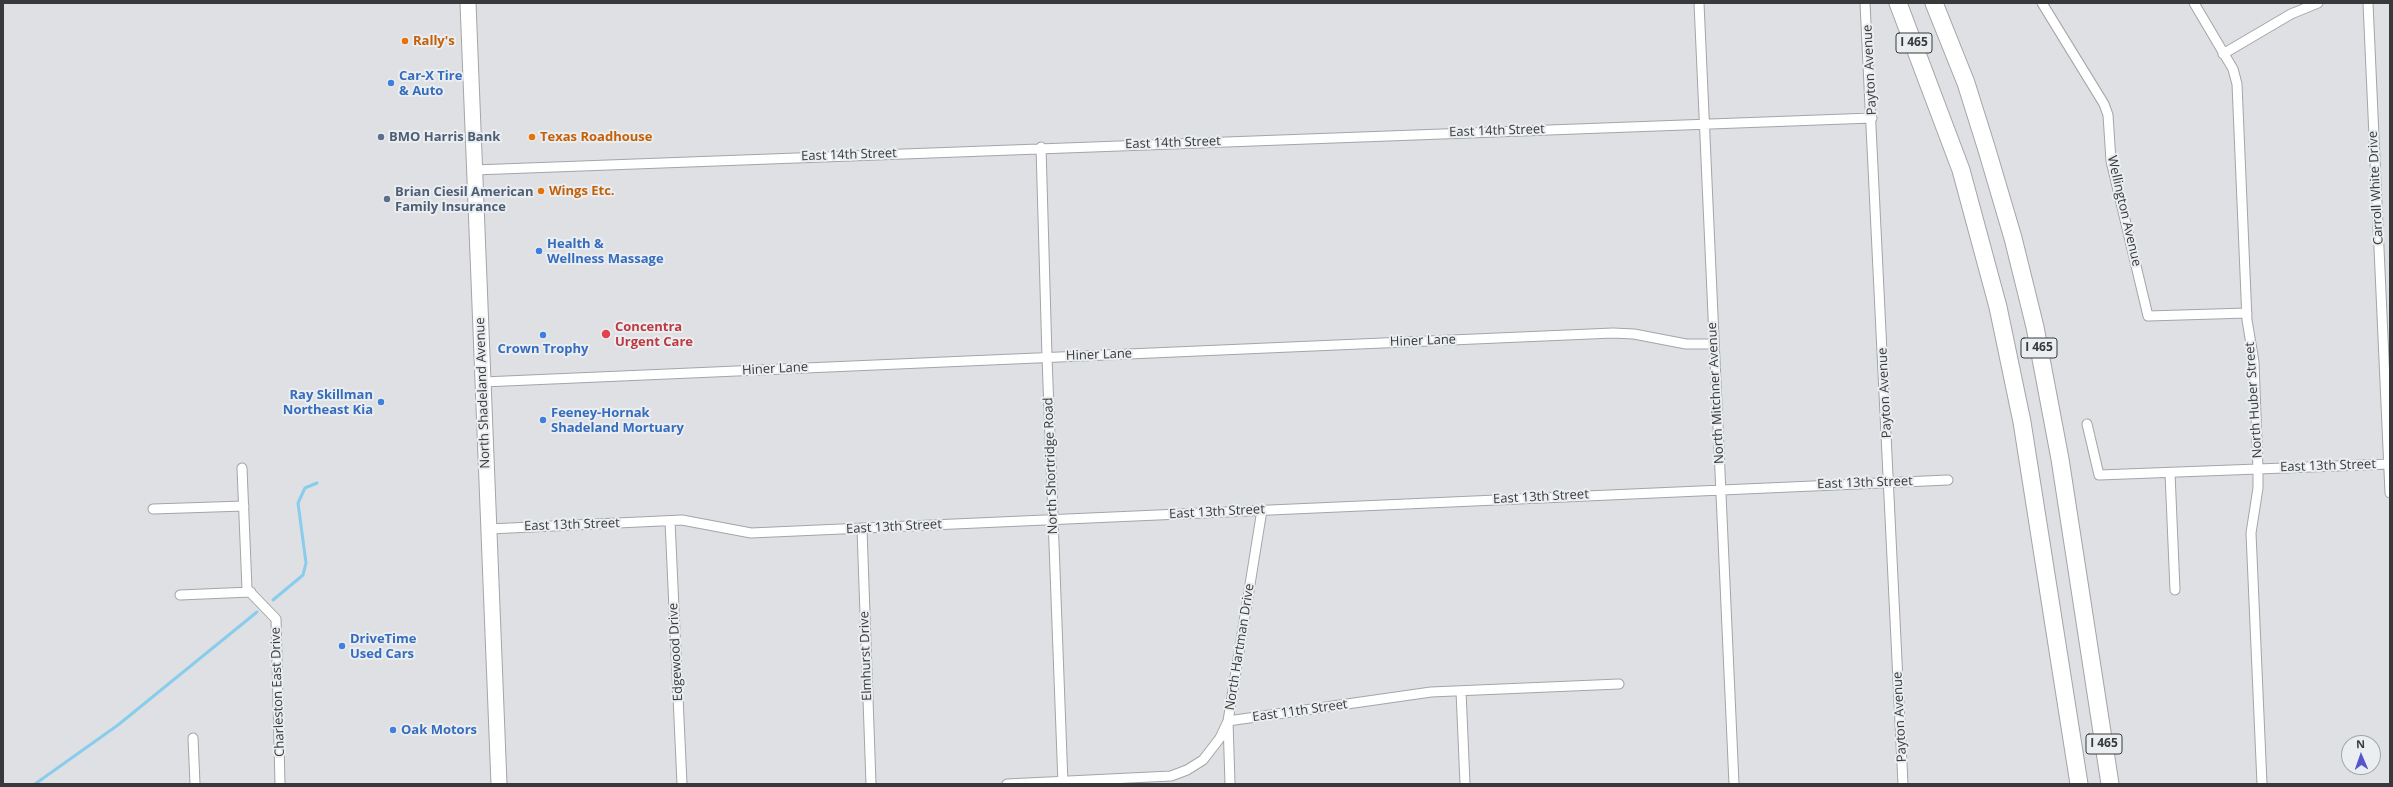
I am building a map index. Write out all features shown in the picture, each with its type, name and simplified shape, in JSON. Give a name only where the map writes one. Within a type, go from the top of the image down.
[{"type":"highway","name":"I 465","points":[[1898,3],[1961,170],[1998,307],[2022,422],[2079,784]]},
{"type":"highway","name":"I 465","points":[[1934,3],[1966,83],[1988,150],[2013,238],[2035,327],[2060,459],[2110,784]]},
{"type":"main road","name":"North Shadeland Avenue","points":[[468,3],[499,784]]},
{"type":"street","name":"North Mitchner Avenue","points":[[1699,3],[1734,784]]},
{"type":"street","name":"Payton Avenue","points":[[1865,3],[1890,482],[1903,784]]},
{"type":"street","name":"Wellington Avenue","points":[[2042,3],[2104,104],[2108,115],[2110,161],[2148,316],[2246,312]]},
{"type":"street","name":"North Huber Street","points":[[2194,3],[2233,70],[2237,84],[2246,312],[2254,362],[2258,469],[2258,488],[2251,533],[2262,784]]},
{"type":"street","points":[[2223,54],[2298,11],[2318,3]]},
{"type":"street","name":"Carroll White Drive","points":[[2368,3],[2390,493]]},
{"type":"street","name":"East 14th Street","points":[[474,170],[1042,147],[1872,118]]},
{"type":"street","name":"North Shortridge Road","points":[[1042,147],[1047,357],[1063,783]]},
{"type":"street","name":"Hiner Lane","points":[[483,382],[1613,333],[1629,333],[1686,344],[1714,344]]},
{"type":"street","name":"East 13th Street","points":[[2087,424],[2099,475],[2389,464]]},
{"type":"street","name":"Charleston East Drive","points":[[242,468],[247,589],[276,618],[280,784]]},
{"type":"street","points":[[2170,472],[2175,590]]},
{"type":"street","name":"East 13th Street","points":[[489,529],[682,520],[751,533],[1948,480]]},
{"type":"street","points":[[153,509],[244,506]]},
{"type":"street","name":"North Hartman Drive","points":[[1230,784],[1228,721],[1262,510]]},
{"type":"street","name":"Edgewood Drive","points":[[670,521],[682,784]]},
{"type":"street","name":"Elmhurst Drive","points":[[862,529],[870,784]]},
{"type":"street","points":[[180,595],[251,592]]},
{"type":"street","name":"East 11th Street","points":[[1228,721],[1425,693],[1619,684]]},
{"type":"street","points":[[1461,691],[1465,784]]},
{"type":"street","points":[[1007,784],[1063,783],[1161,777],[1179,773],[1198,764],[1207,756],[1223,734],[1228,721]]},
{"type":"street","points":[[193,738],[195,784]]},
{"type":"waterway","points":[[273,600],[303,575],[306,563],[298,503],[305,488],[317,483]]},
{"type":"waterway","points":[[35,784],[118,725],[257,612]]},
{"type":"place","name":"Rally's","points":[[405,41]]},
{"type":"place","name":"Car-X Tire & Auto","points":[[391,83]]},
{"type":"place","name":"BMO Harris Bank","points":[[381,137]]},
{"type":"place","name":"Texas Roadhouse","points":[[532,137]]},
{"type":"place","name":"Wings Etc.","points":[[541,191]]},
{"type":"place","name":"Brian Ciesil American Family Insurance","points":[[387,199]]},
{"type":"place","name":"Health & Wellness Massage","points":[[539,251]]},
{"type":"place","name":"Concentra Urgent Care","points":[[606,334]]},
{"type":"place","name":"Crown Trophy","points":[[543,335]]},
{"type":"place","name":"Ray Skillman Northeast Kia","points":[[381,402]]},
{"type":"place","name":"Feeney-Hornak Shadeland Mortuary","points":[[543,420]]},
{"type":"place","name":"DriveTime Used Cars","points":[[342,646]]},
{"type":"place","name":"Oak Motors","points":[[393,730]]}]
